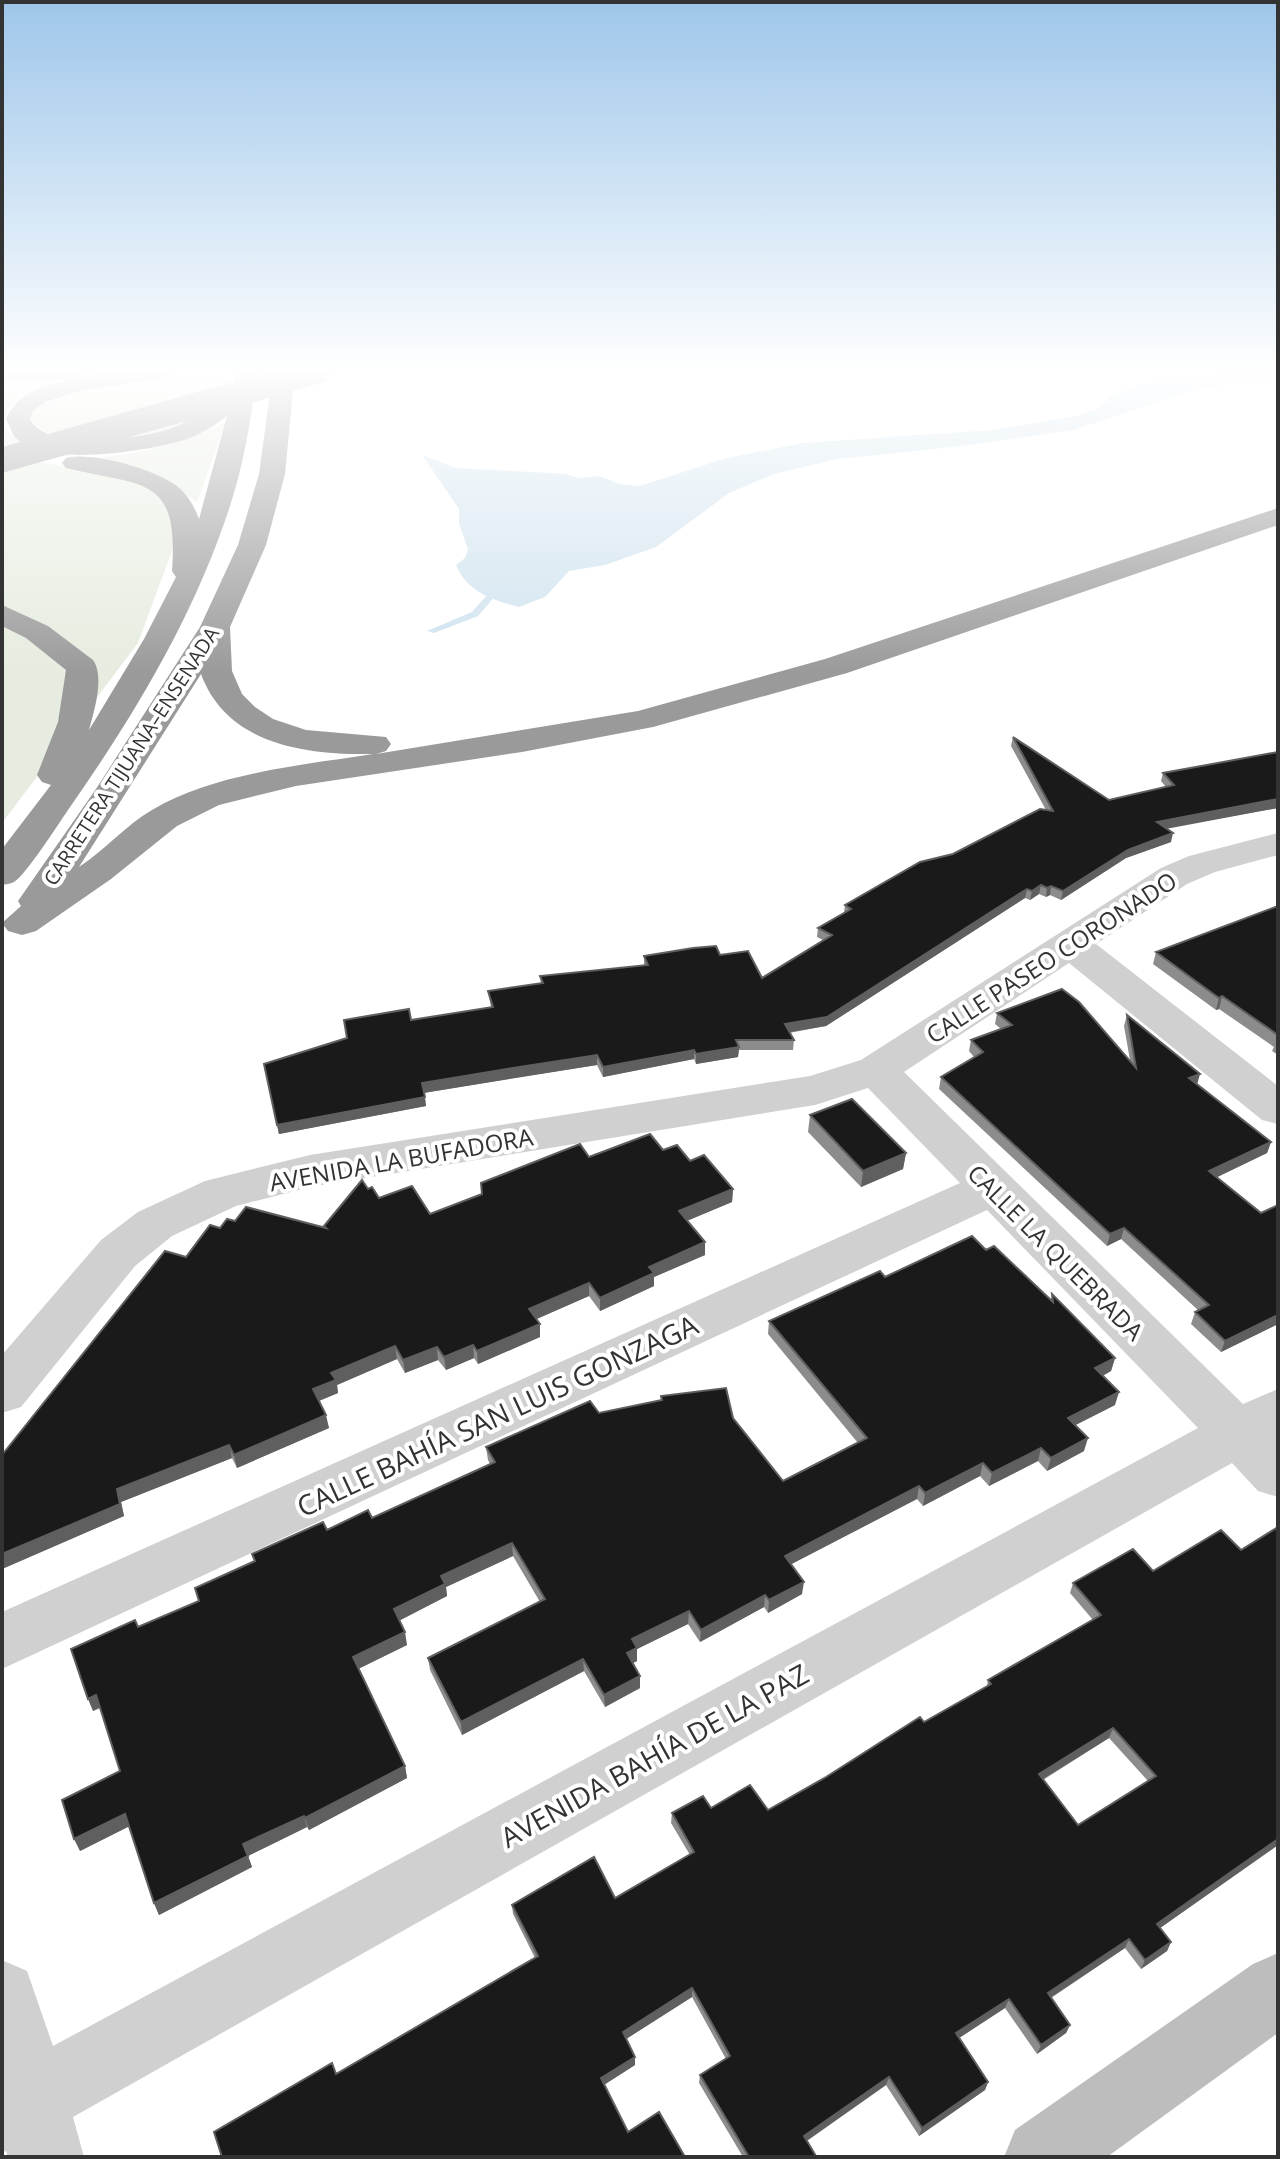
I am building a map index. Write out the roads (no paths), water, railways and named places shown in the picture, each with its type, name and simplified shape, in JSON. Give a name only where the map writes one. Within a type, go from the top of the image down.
[{"type":"highway","points":[[117,472],[168,492],[180,503],[187,530],[186,593]]},
{"type":"highway","name":"CARRETERA TIJUANA–ENSENADA","points":[[5,871],[91,754],[141,674],[186,593],[227,472]]},
{"type":"highway","name":"CARRETERA TIJUANA–ENSENADA","points":[[12,935],[113,790],[215,627],[252,545],[272,472]]},
{"type":"highway","points":[[215,627],[215,665],[219,681],[247,717],[284,735],[353,745],[480,737],[593,716],[914,626],[1278,505]]},
{"type":"highway","points":[[12,935],[164,818],[207,797],[296,776],[522,742],[641,720],[836,666],[1278,516]]},
{"type":"highway","points":[[2,614],[37,632],[82,667],[81,705],[64,757],[5,871]]},
{"type":"main road","points":[[1042,2157],[1278,1989]]},
{"type":"street","name":"CALLE PASEO CORONADO","points":[[876,1070],[1068,942],[1174,876],[1270,853]]},
{"type":"street","points":[[1068,942],[1278,1109]]},
{"type":"street","name":"CALLE LA QUEBRADA","points":[[876,1070],[992,1188],[1264,1440]]},
{"type":"street","name":"AVENIDA LA BUFADORA","points":[[2,1392],[118,1253],[155,1224],[222,1193],[310,1171],[815,1090],[876,1070]]},
{"type":"street","name":"CALLE BAHÍA SAN LUIS GONZAGA","points":[[2,1641],[992,1188]]},
{"type":"street","name":"AVENIDA BAHÍA DE LA PAZ","points":[[26,2124],[1264,1440]]},
{"type":"street","points":[[2,1996],[26,2124]]},
{"type":"water","points":[[433,472],[525,472],[566,474],[579,478],[599,476],[620,484],[640,486],[684,472],[783,472],[729,493],[656,547],[605,565],[569,571],[545,597],[519,607],[482,594],[461,574],[456,565],[465,558],[468,549],[459,523],[459,509]]},
{"type":"waterway","points":[[431,631],[475,614],[498,588]]}]
